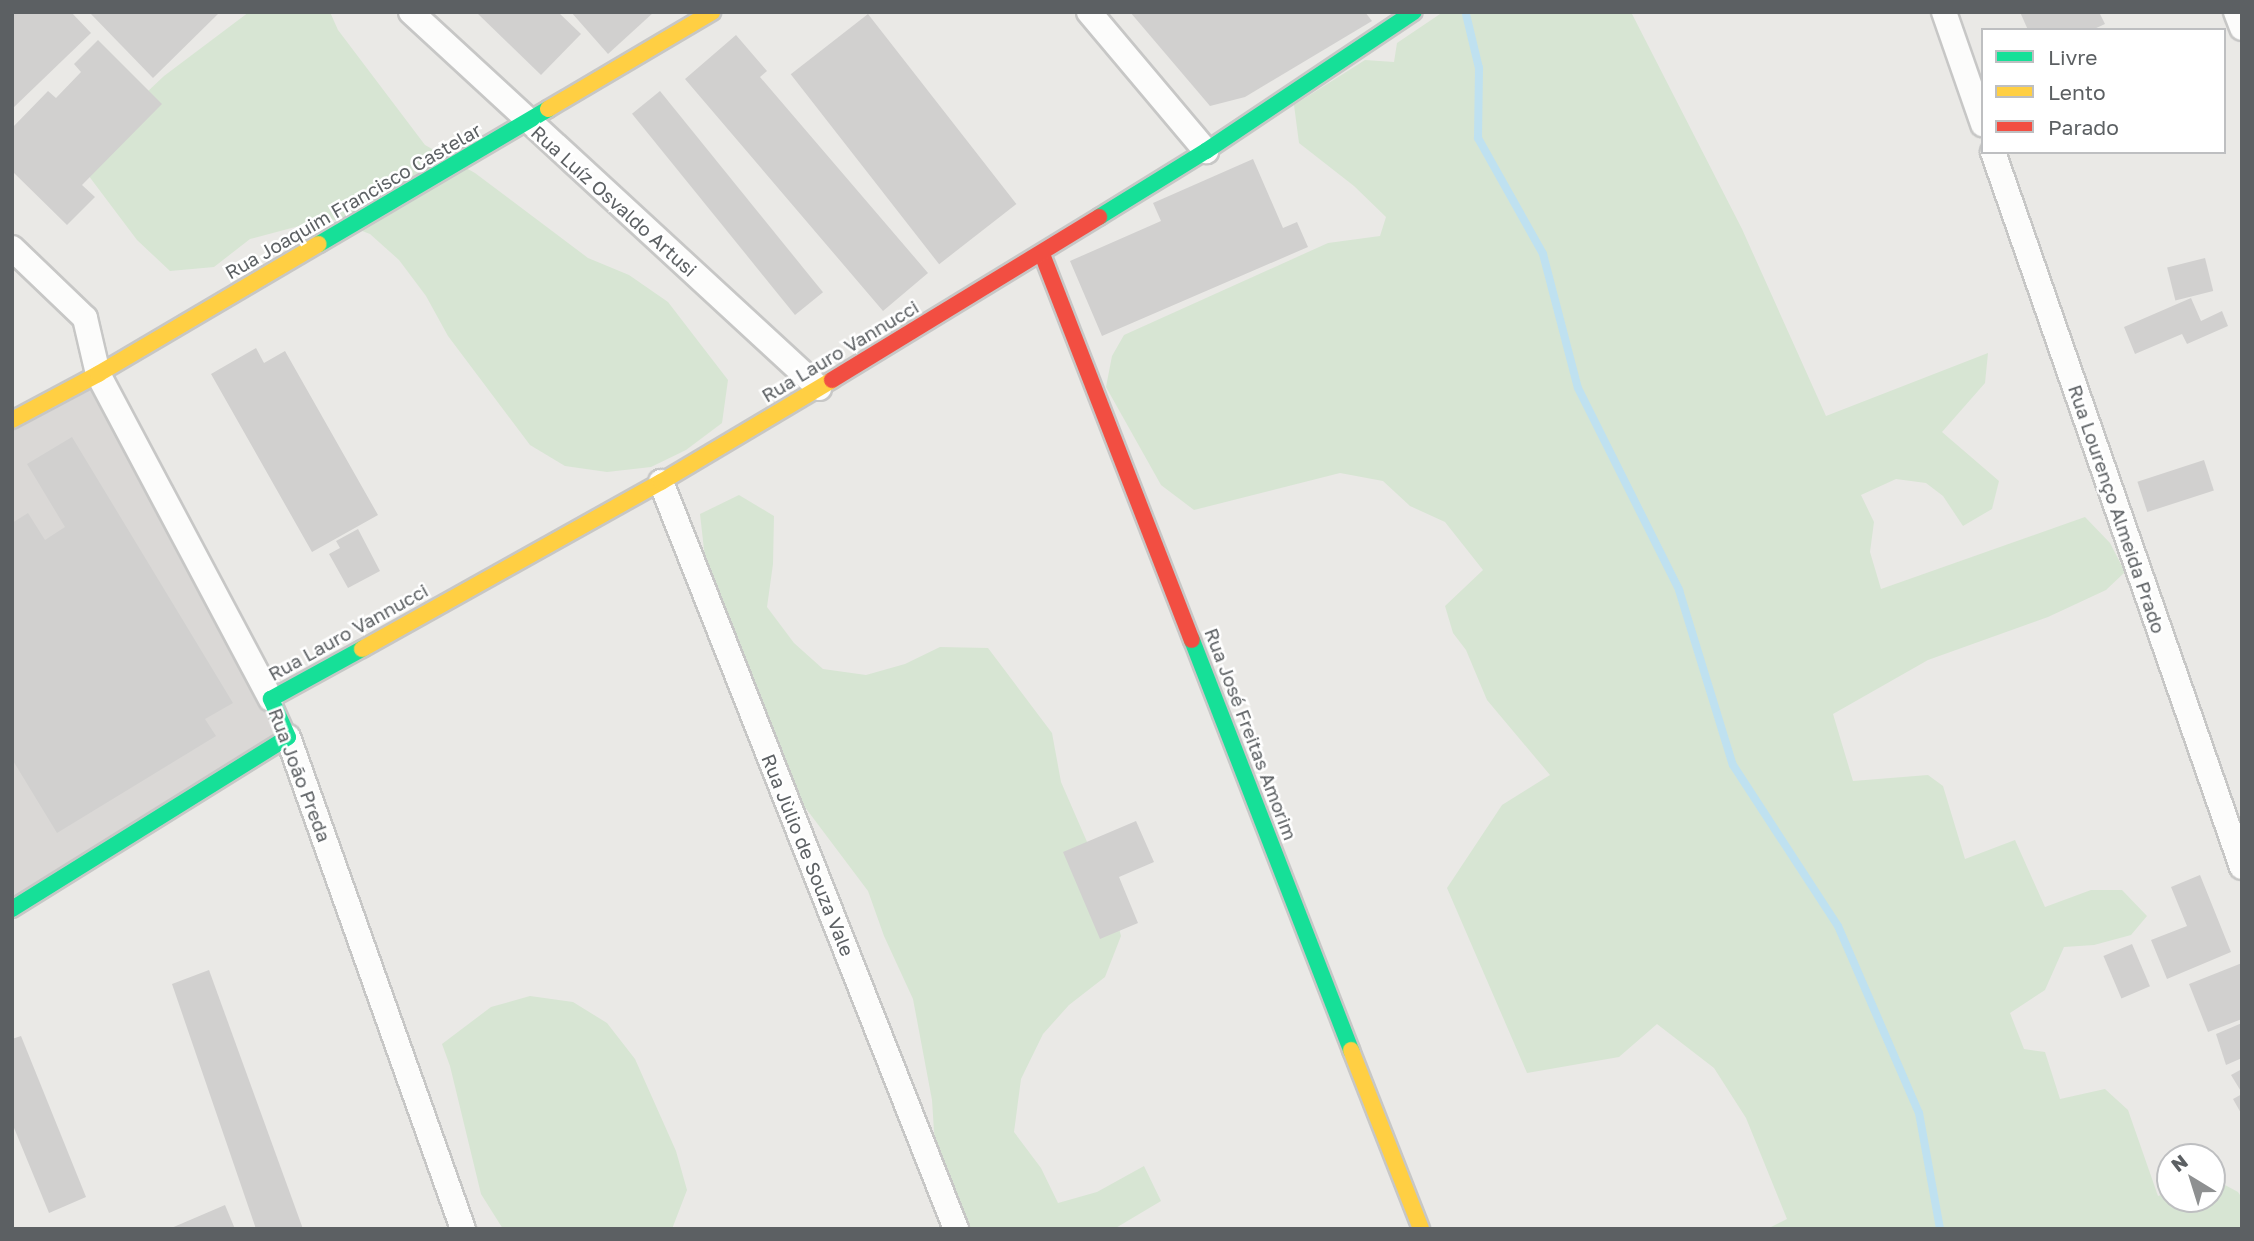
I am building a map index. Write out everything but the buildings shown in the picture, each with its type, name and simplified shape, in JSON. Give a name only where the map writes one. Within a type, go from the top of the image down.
[{"type":"street","name":"Rua Luíz Osvaldo Artusi","points":[[411,12],[528,123],[819,388]]},
{"type":"street","name":"Rua Joaquim Francisco Castelar","points":[[12,420],[98,374],[528,123],[712,12]]},
{"type":"street","points":[[1089,12],[1206,151]]},
{"type":"street","name":"Rua Lauro Vannucci","points":[[271,699],[661,482],[1042,254],[1206,151],[1414,12]]},
{"type":"street","points":[[1944,12],[1981,118]]},
{"type":"street","points":[[2236,12],[2242,27]]},
{"type":"street","name":"Rua Lourenço Almeida Prado","points":[[1994,154],[2242,867]]},
{"type":"street","name":"Rua João Preda","points":[[12,248],[85,318],[98,374],[271,699],[288,737],[463,1229]]},
{"type":"street","name":"Rua José Freitas Amorim","points":[[1042,254],[1421,1229]]},
{"type":"street","name":"Rua Jùlio de Souza Vale","points":[[661,482],[956,1229]]},
{"type":"street","points":[[12,909],[288,737]]},
{"type":"shaded area","points":[[98,374],[288,737],[12,909],[12,422]]},
{"type":"green space","points":[[249,12],[330,12],[338,30],[425,145],[475,173],[588,258],[629,275],[668,302],[728,380],[722,423],[686,450],[651,467],[607,472],[565,466],[530,445],[448,336],[426,296],[399,260],[370,234],[329,218],[250,239],[214,267],[170,271],[137,240],[73,155],[109,128],[164,76]]},
{"type":"green space","points":[[1443,12],[1631,12],[1742,229],[1826,416],[1988,353],[1985,383],[1942,432],[1999,481],[1992,509],[1963,526],[1943,496],[1926,483],[1896,479],[1861,495],[1874,522],[1870,552],[1881,589],[2085,517],[2110,543],[2125,572],[2106,590],[2048,617],[1928,660],[1833,714],[1853,781],[1928,775],[1943,786],[1965,859],[2015,840],[2045,907],[2091,890],[2122,890],[2147,916],[2131,935],[2094,945],[2064,947],[2045,990],[2010,1013],[2024,1049],[2045,1052],[2060,1099],[2105,1089],[2128,1110],[2156,1190],[2156,1213],[2226,1213],[2226,1186],[2238,1192],[2242,1198],[2242,1229],[1767,1229],[1787,1219],[1746,1118],[1714,1068],[1657,1024],[1619,1057],[1527,1073],[1447,888],[1502,805],[1550,775],[1487,700],[1466,650],[1453,633],[1445,606],[1483,570],[1445,522],[1410,506],[1383,481],[1340,473],[1194,510],[1161,485],[1106,387],[1112,356],[1124,335],[1328,243],[1380,236],[1386,217],[1354,186],[1299,143],[1294,105],[1365,60],[1394,62],[1397,43]]},
{"type":"green space","points":[[739,495],[774,516],[773,564],[767,607],[794,643],[823,669],[866,675],[905,664],[940,647],[988,648],[1052,733],[1061,782],[1111,897],[1121,936],[1105,977],[1069,1005],[1043,1034],[1021,1079],[1014,1132],[1041,1168],[1058,1203],[1097,1192],[1144,1166],[1161,1201],[1114,1229],[954,1229],[939,1208],[932,1100],[913,999],[884,936],[868,891],[759,746],[709,594],[700,514]]},
{"type":"green space","points":[[530,996],[573,1002],[607,1023],[635,1059],[676,1151],[687,1190],[672,1229],[503,1229],[481,1194],[450,1066],[442,1044],[491,1007]]},
{"type":"waterway","points":[[1466,14],[1479,68],[1478,138],[1543,254],[1578,388],[1679,590],[1733,765],[1838,926],[1919,1113],[1940,1229]]},
{"type":"traffic: fast","points":[[1099,217],[1206,151],[1414,12]]},
{"type":"traffic: fast","points":[[319,244],[548,109]]},
{"type":"traffic: fast","points":[[1192,640],[1351,1050]]},
{"type":"traffic: fast","points":[[12,909],[288,737],[271,699],[362,649]]},
{"type":"traffic: slow","points":[[548,109],[712,12]]},
{"type":"traffic: slow","points":[[12,420],[98,374],[319,244]]},
{"type":"traffic: slow","points":[[362,649],[661,482],[832,380]]},
{"type":"traffic: slow","points":[[1351,1050],[1421,1229]]},
{"type":"traffic: jam","points":[[832,380],[1099,217]]},
{"type":"traffic: jam","points":[[1042,254],[1192,640]]}]
